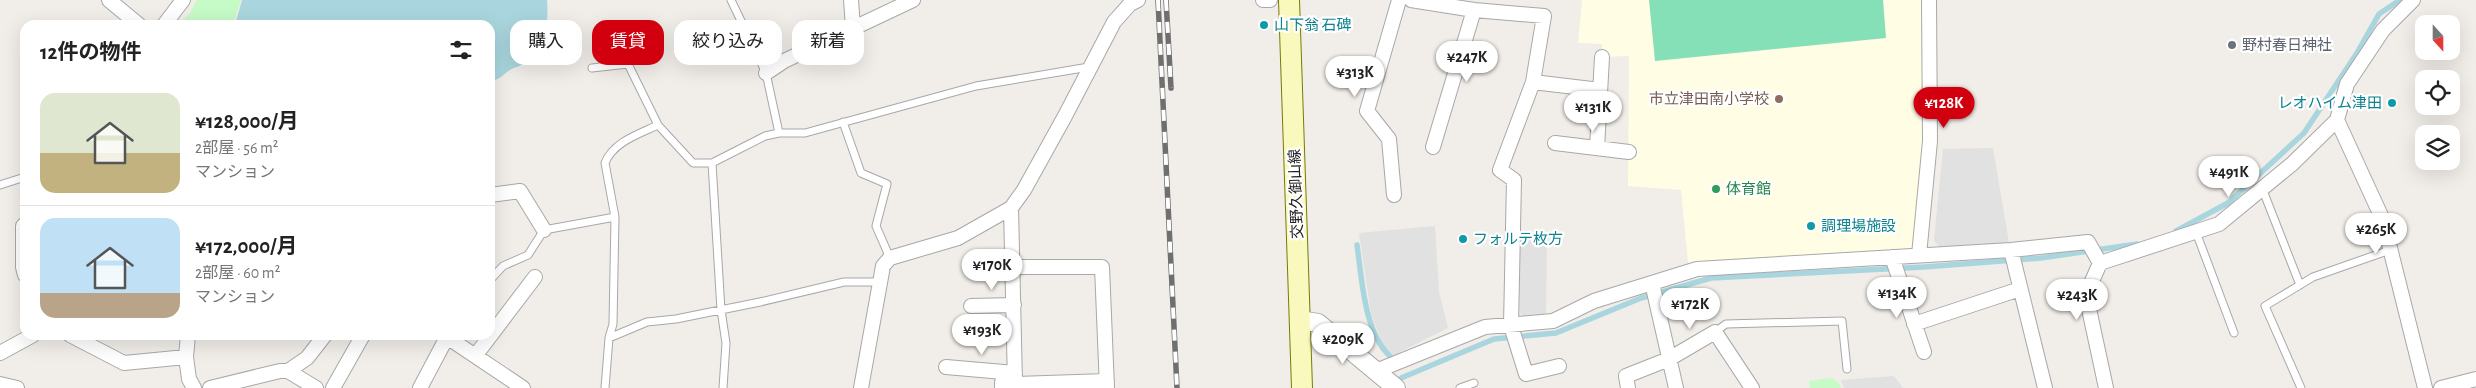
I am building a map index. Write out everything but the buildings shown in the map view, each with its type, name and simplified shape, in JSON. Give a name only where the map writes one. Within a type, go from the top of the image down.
[{"type":"main road","name":"交野久御山線","points":[[1288,0],[1302,388]]},
{"type":"street","points":[[108,0],[133,20]]},
{"type":"street","points":[[168,20],[183,0]]},
{"type":"street","points":[[851,0],[852,20]]},
{"type":"street","points":[[864,22],[913,0]]},
{"type":"street","points":[[1262,0],[1270,0]]},
{"type":"street","points":[[1394,195],[1389,139],[1367,111],[1399,0]]},
{"type":"street","points":[[1411,0],[1474,10],[1544,16],[1533,82],[1500,170],[1514,180],[1514,336],[1526,374],[1559,366]]},
{"type":"street","points":[[1919,255],[1930,141],[1929,0]]},
{"type":"street","points":[[2096,256],[2196,232],[2219,224],[2299,158],[2337,120],[2347,84],[2383,30],[2413,0]]},
{"type":"street","points":[[861,388],[882,266],[890,258],[958,238],[1011,208],[1033,174],[1114,22],[1133,1]]},
{"type":"street","points":[[1433,147],[1474,10]]},
{"type":"street","points":[[766,74],[792,57]]},
{"type":"street","points":[[1596,148],[1602,57]]},
{"type":"street","points":[[1533,82],[1600,90]]},
{"type":"street","points":[[2337,120],[2383,220],[2425,388]]},
{"type":"street","points":[[1555,143],[1629,152]]},
{"type":"street","points":[[495,194],[520,191],[544,230]]},
{"type":"street","points":[[1011,208],[1014,267],[1011,382]]},
{"type":"street","points":[[1376,371],[1485,327],[1514,336],[1553,321],[1594,301],[1653,287],[1698,269],[1895,266],[1919,255],[2013,257],[2088,242],[2096,256],[2086,295],[2106,388]]},
{"type":"street","points":[[2013,257],[2045,388]]},
{"type":"street","points":[[1895,266],[1924,352]]},
{"type":"street","points":[[946,367],[1011,382],[1055,386],[1107,385],[1102,267],[1014,267]]},
{"type":"street","points":[[495,331],[535,278]]},
{"type":"street","points":[[1653,287],[1676,388]]},
{"type":"street","points":[[1914,324],[2020,289]]},
{"type":"street","points":[[971,306],[1014,305]]},
{"type":"street","points":[[1300,320],[1318,323],[1396,388]]},
{"type":"street","points":[[1628,388],[1626,376],[1669,359],[1715,332],[1752,388]]},
{"type":"street","points":[[0,353],[24,340]]},
{"type":"street","points":[[80,340],[124,363],[186,357]]},
{"type":"street","points":[[188,340],[186,357],[189,385]]},
{"type":"street","points":[[288,371],[308,358],[321,340]]},
{"type":"street","points":[[333,388],[360,340]]},
{"type":"street","points":[[420,388],[443,340]]},
{"type":"street","points":[[451,340],[476,356],[514,386]]},
{"type":"street","points":[[476,356],[488,340]]},
{"type":"street","points":[[210,388],[280,370],[288,371],[316,388]]},
{"type":"street","points":[[2441,388],[2476,379]]},
{"type":"street","points":[[0,384],[16,388]]},
{"type":"lane","points":[[731,0],[766,74],[779,134]]},
{"type":"lane","points":[[592,68],[628,64],[658,125],[693,163],[712,163],[765,136],[805,133],[976,86],[1090,67]]},
{"type":"lane","points":[[843,122],[861,173],[887,184],[876,226],[890,258]]},
{"type":"lane","points":[[605,388],[609,338],[613,324],[615,217],[605,163],[607,156],[621,143],[658,125]]},
{"type":"lane","points":[[712,163],[721,310],[726,343],[723,388]]},
{"type":"lane","points":[[0,185],[20,179]]},
{"type":"lane","points":[[2262,188],[2300,285]]},
{"type":"lane","points":[[495,274],[502,266],[528,255],[544,230],[615,217]]},
{"type":"lane","points":[[2196,232],[2234,333]]},
{"type":"lane","points":[[2300,388],[2265,306],[2313,278],[2390,250]]},
{"type":"lane","points":[[609,338],[647,322],[676,319],[721,310],[844,282],[880,282]]},
{"type":"lane","points":[[1715,332],[1726,324],[1842,320],[1847,369]]},
{"type":"lane","points":[[1460,388],[1474,383]]},
{"type":"shaded area","name":"市立津田南小学校","points":[[1582,0],[1929,0],[1919,255],[1689,272],[1681,190],[1628,186],[1629,56],[1602,57],[1602,44],[1578,43]]},
{"type":"shaded area","points":[[1993,148],[2009,243],[1939,247],[1934,240],[1943,149]]},
{"type":"shaded area","points":[[1435,226],[1439,292],[1448,328],[1394,355],[1384,348],[1371,314],[1359,233]]},
{"type":"shaded area","points":[[1517,237],[1547,237],[1546,315],[1524,317],[1520,313]]},
{"type":"shaded area","points":[[1894,376],[1903,388],[1844,388],[1841,380]]},
{"type":"green space","points":[[197,0],[241,0],[235,20],[183,20],[190,13]]},
{"type":"green space","points":[[1649,0],[1883,0],[1886,38],[1655,61]]},
{"type":"green space","points":[[1831,378],[1838,382],[1841,388],[1810,388],[1809,381]]},
{"type":"water","points":[[242,0],[547,0],[547,20],[510,20],[510,65],[520,65],[495,79],[495,20],[236,20]]},
{"type":"waterway","points":[[2176,231],[2228,203],[2304,133],[2357,53],[2379,14],[2400,0]]},
{"type":"waterway","points":[[1401,378],[1494,339],[1556,333],[1641,298],[1711,278],[1924,267],[2041,258],[2137,244]]},
{"type":"waterway","points":[[1357,245],[1363,290],[1370,321],[1375,335],[1392,358]]},
{"type":"railway","points":[[1158,0],[1177,388]]},
{"type":"railway","points":[[1166,0],[1171,88]]},
{"type":"place","name":"山下翁 石碑","points":[[1264,25]]},
{"type":"place","name":"野村春日神社","points":[[2232,45]]},
{"type":"place","name":"市立津田南小学校","points":[[1779,99]]},
{"type":"place","name":"レオハイム津田","points":[[2392,103]]},
{"type":"place","name":"体育館","points":[[1716,189]]},
{"type":"place","name":"調理場施設","points":[[1811,226]]},
{"type":"place","name":"フォルテ枚方","points":[[1463,239]]}]
